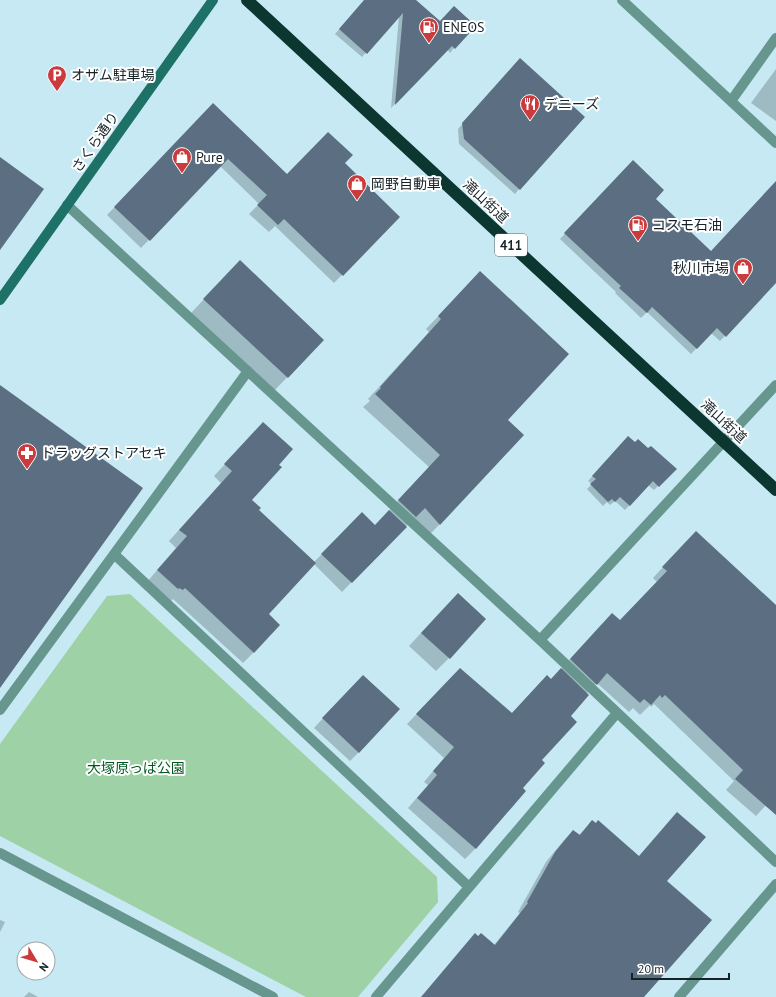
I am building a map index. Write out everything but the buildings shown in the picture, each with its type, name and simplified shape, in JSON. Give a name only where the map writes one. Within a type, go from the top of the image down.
[{"type":"highway","name":"滝山街道","points":[[247,0],[776,490]]},
{"type":"street","name":"さくら通り","points":[[0,300],[213,0]]},
{"type":"street","points":[[622,0],[776,143]]},
{"type":"street","points":[[731,101],[776,38]]},
{"type":"street","points":[[67,205],[540,640],[776,862]]},
{"type":"street","points":[[0,710],[248,371]]},
{"type":"street","points":[[540,640],[776,385]]},
{"type":"street","points":[[114,554],[469,887]]},
{"type":"street","points":[[376,997],[617,713]]},
{"type":"street","points":[[0,853],[273,997]]},
{"type":"street","points":[[679,997],[776,884]]},
{"type":"green space","name":"大塚原っぱ公園","points":[[130,594],[437,877],[438,902],[358,997],[306,997],[0,836],[0,744],[107,596]]},
{"type":"place","name":"ENEOS","points":[[429,44]]},
{"type":"place","name":"オザム駐車場","points":[[57,92]]},
{"type":"place","name":"デニーズ","points":[[530,121]]},
{"type":"place","name":"Pure","points":[[182,174]]},
{"type":"place","name":"岡野自動車","points":[[357,201]]},
{"type":"place","name":"コスモ石油","points":[[638,242]]},
{"type":"place","name":"秋川市場","points":[[743,285]]},
{"type":"place","name":"ドラッグストアセキ","points":[[27,470]]}]
